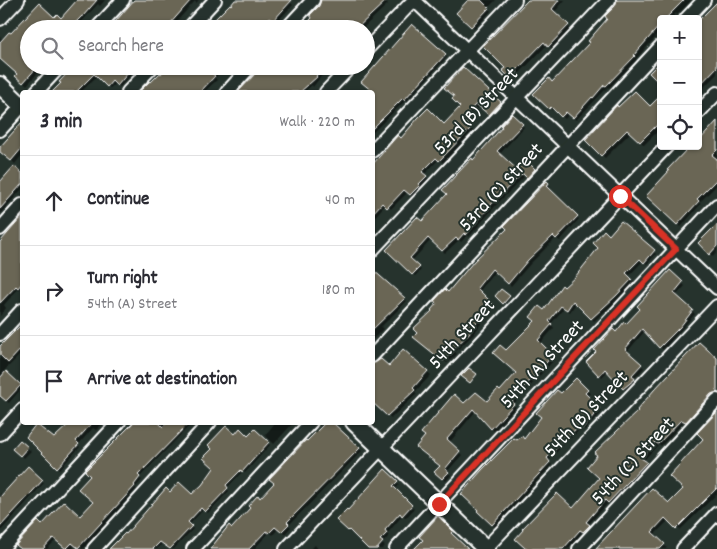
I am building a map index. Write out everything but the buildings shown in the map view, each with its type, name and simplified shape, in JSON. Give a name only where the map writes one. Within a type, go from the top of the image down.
[{"type":"street","points":[[0,19],[18,0]]},
{"type":"street","points":[[104,20],[123,0]]},
{"type":"street","points":[[196,20],[215,0]]},
{"type":"street","points":[[294,20],[313,0]]},
{"type":"street","points":[[375,41],[414,0],[717,288]]},
{"type":"street","points":[[375,148],[515,0]]},
{"type":"street","name":"53rd (B) Street","points":[[375,247],[609,0]]},
{"type":"street","points":[[690,15],[704,0]]},
{"type":"street","name":"53rd (C) Street","points":[[375,353],[657,50]]},
{"type":"street","points":[[38,90],[52,75]]},
{"type":"street","points":[[130,90],[144,75]]},
{"type":"street","points":[[229,90],[243,75]]},
{"type":"street","points":[[328,90],[342,75]]},
{"type":"street","points":[[0,85],[20,104]]},
{"type":"street","points":[[702,109],[717,93]]},
{"type":"street","points":[[0,130],[20,108]]},
{"type":"street","name":"54th Street","points":[[286,549],[663,150]]},
{"type":"street","name":"54th (A) Street","points":[[396,549],[717,205]]},
{"type":"street","points":[[0,230],[20,207]]},
{"type":"street","name":"54th (B) Street","points":[[486,549],[717,306]]},
{"type":"street","points":[[0,334],[20,312]]},
{"type":"street","name":"54th (C) Street","points":[[579,549],[717,400]]},
{"type":"street","points":[[0,434],[20,412]]},
{"type":"street","points":[[1,549],[116,425]]},
{"type":"street","points":[[94,549],[207,425]]},
{"type":"street","points":[[193,549],[308,425]]},
{"type":"street","points":[[357,425],[486,549]]},
{"type":"street","points":[[683,549],[717,513]]},
{"type":"route","points":[[439,504],[676,249],[620,196]]}]
